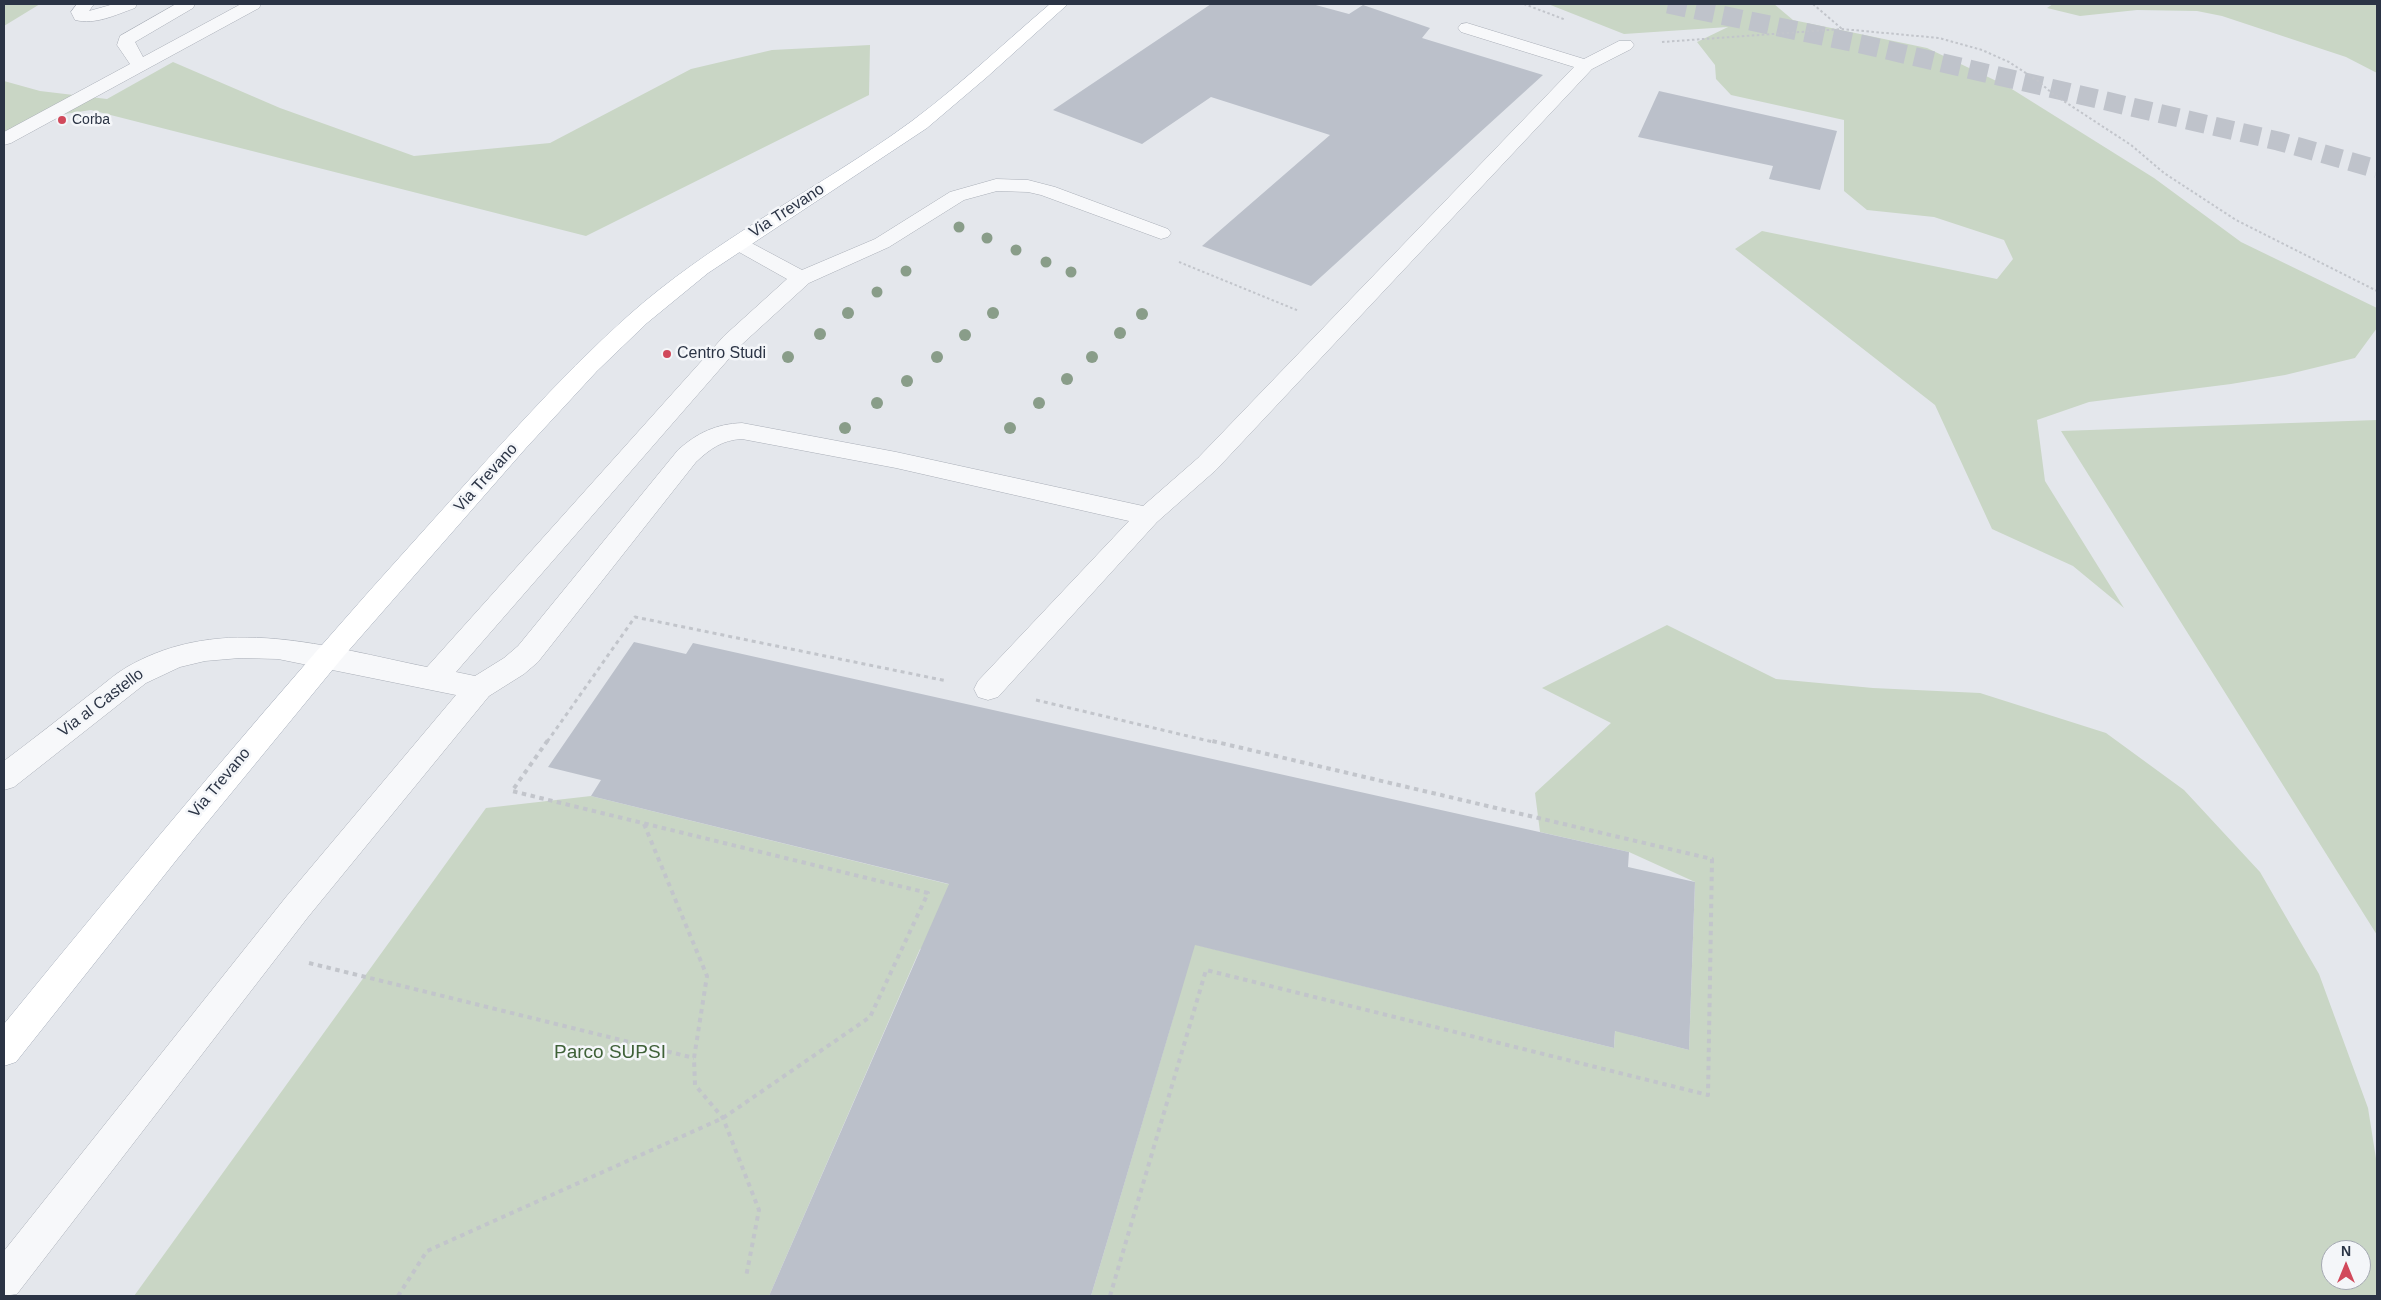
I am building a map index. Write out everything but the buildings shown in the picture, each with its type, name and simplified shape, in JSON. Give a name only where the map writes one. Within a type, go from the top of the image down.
[{"type":"main road","name":"Via Trevano","points":[[4,1050],[215,789],[326,657],[573,383],[657,303],[704,266],[901,138],[938,109],[1060,4]]},
{"type":"street","points":[[86,4],[79,12],[81,16],[97,16],[129,4]]},
{"type":"street","points":[[139,64],[126,45],[126,40],[187,4]]},
{"type":"street","points":[[4,139],[139,64],[253,4]]},
{"type":"street","points":[[1467,28],[1586,65]]},
{"type":"street","points":[[988,689],[1148,516],[1207,464],[1586,65],[1625,45]]},
{"type":"street","points":[[434,678],[732,341],[801,278],[882,244],[957,196],[996,185],[1028,186],[1048,191],[1161,233]]},
{"type":"street","points":[[737,244],[801,278]]},
{"type":"street","points":[[4,1281],[260,951],[386,796],[479,688],[514,666],[528,654],[688,456],[701,443],[719,432],[742,431],[896,460],[1148,516]]},
{"type":"street","name":"Via al Castello","points":[[4,778],[136,675],[175,656],[218,647],[278,648],[479,688]]},
{"type":"path","points":[[1813,4],[1842,29]]},
{"type":"path","points":[[1625,45],[1842,29],[1939,38],[1982,50],[2009,62],[2131,145],[2164,173],[2236,220],[2377,291]]},
{"type":"path","points":[[1202,272],[1338,327]]},
{"type":"path","points":[[398,1296],[427,1251],[723,1118],[870,1017],[928,893],[512,791],[635,617],[988,689],[1712,859],[1708,1095],[1206,970],[1110,1296]]},
{"type":"path","points":[[644,824],[707,976],[694,1058],[695,1084],[723,1118],[760,1210],[746,1277]]},
{"type":"path","points":[[260,951],[694,1058]]},
{"type":"green space","points":[[4,4],[40,4],[4,26]]},
{"type":"green space","points":[[1548,4],[1774,4],[1793,20],[1927,48],[2007,86],[2154,178],[2241,242],[2377,308],[2377,328],[2355,358],[2285,375],[2231,384],[2089,402],[2037,420],[2045,481],[2124,608],[2073,566],[1992,529],[1935,405],[1735,249],[1762,231],[1997,279],[2013,259],[2004,240],[1934,217],[1867,210],[1844,191],[1844,120],[1731,95],[1716,79],[1715,65],[1697,42],[1728,27],[1624,34]]},
{"type":"green space","points":[[2053,4],[2377,4],[2377,73],[2346,57],[2222,16],[2197,11],[2137,10],[2080,16],[2047,8]]},
{"type":"green space","points":[[870,45],[869,95],[586,236],[91,110],[45,117],[4,139],[4,81],[40,91],[107,99],[173,62],[280,108],[414,156],[550,143],[691,69],[772,50]]},
{"type":"green space","points":[[2377,420],[2377,935],[2061,431]]},
{"type":"green space","points":[[1667,625],[1776,679],[1873,688],[1980,693],[2106,733],[2184,790],[2260,872],[2319,974],[2368,1108],[2377,1165],[2377,1296],[1091,1296],[1174,1015],[1088,918],[1614,1048],[1620,965],[1631,1035],[1689,1050],[1695,882],[1629,852],[1540,832],[1535,793],[1611,723],[1542,688]]},
{"type":"green space","name":"Parco SUPSI","points":[[591,796],[1049,909],[920,949],[769,1296],[134,1296],[486,808]]},
{"type":"tunnel","points":[[1668,4],[1861,44],[2278,141],[2377,169]]},
{"type":"place","name":"Corba","points":[[62,120]]},
{"type":"place","name":"Centro Studi","points":[[667,354]]}]
